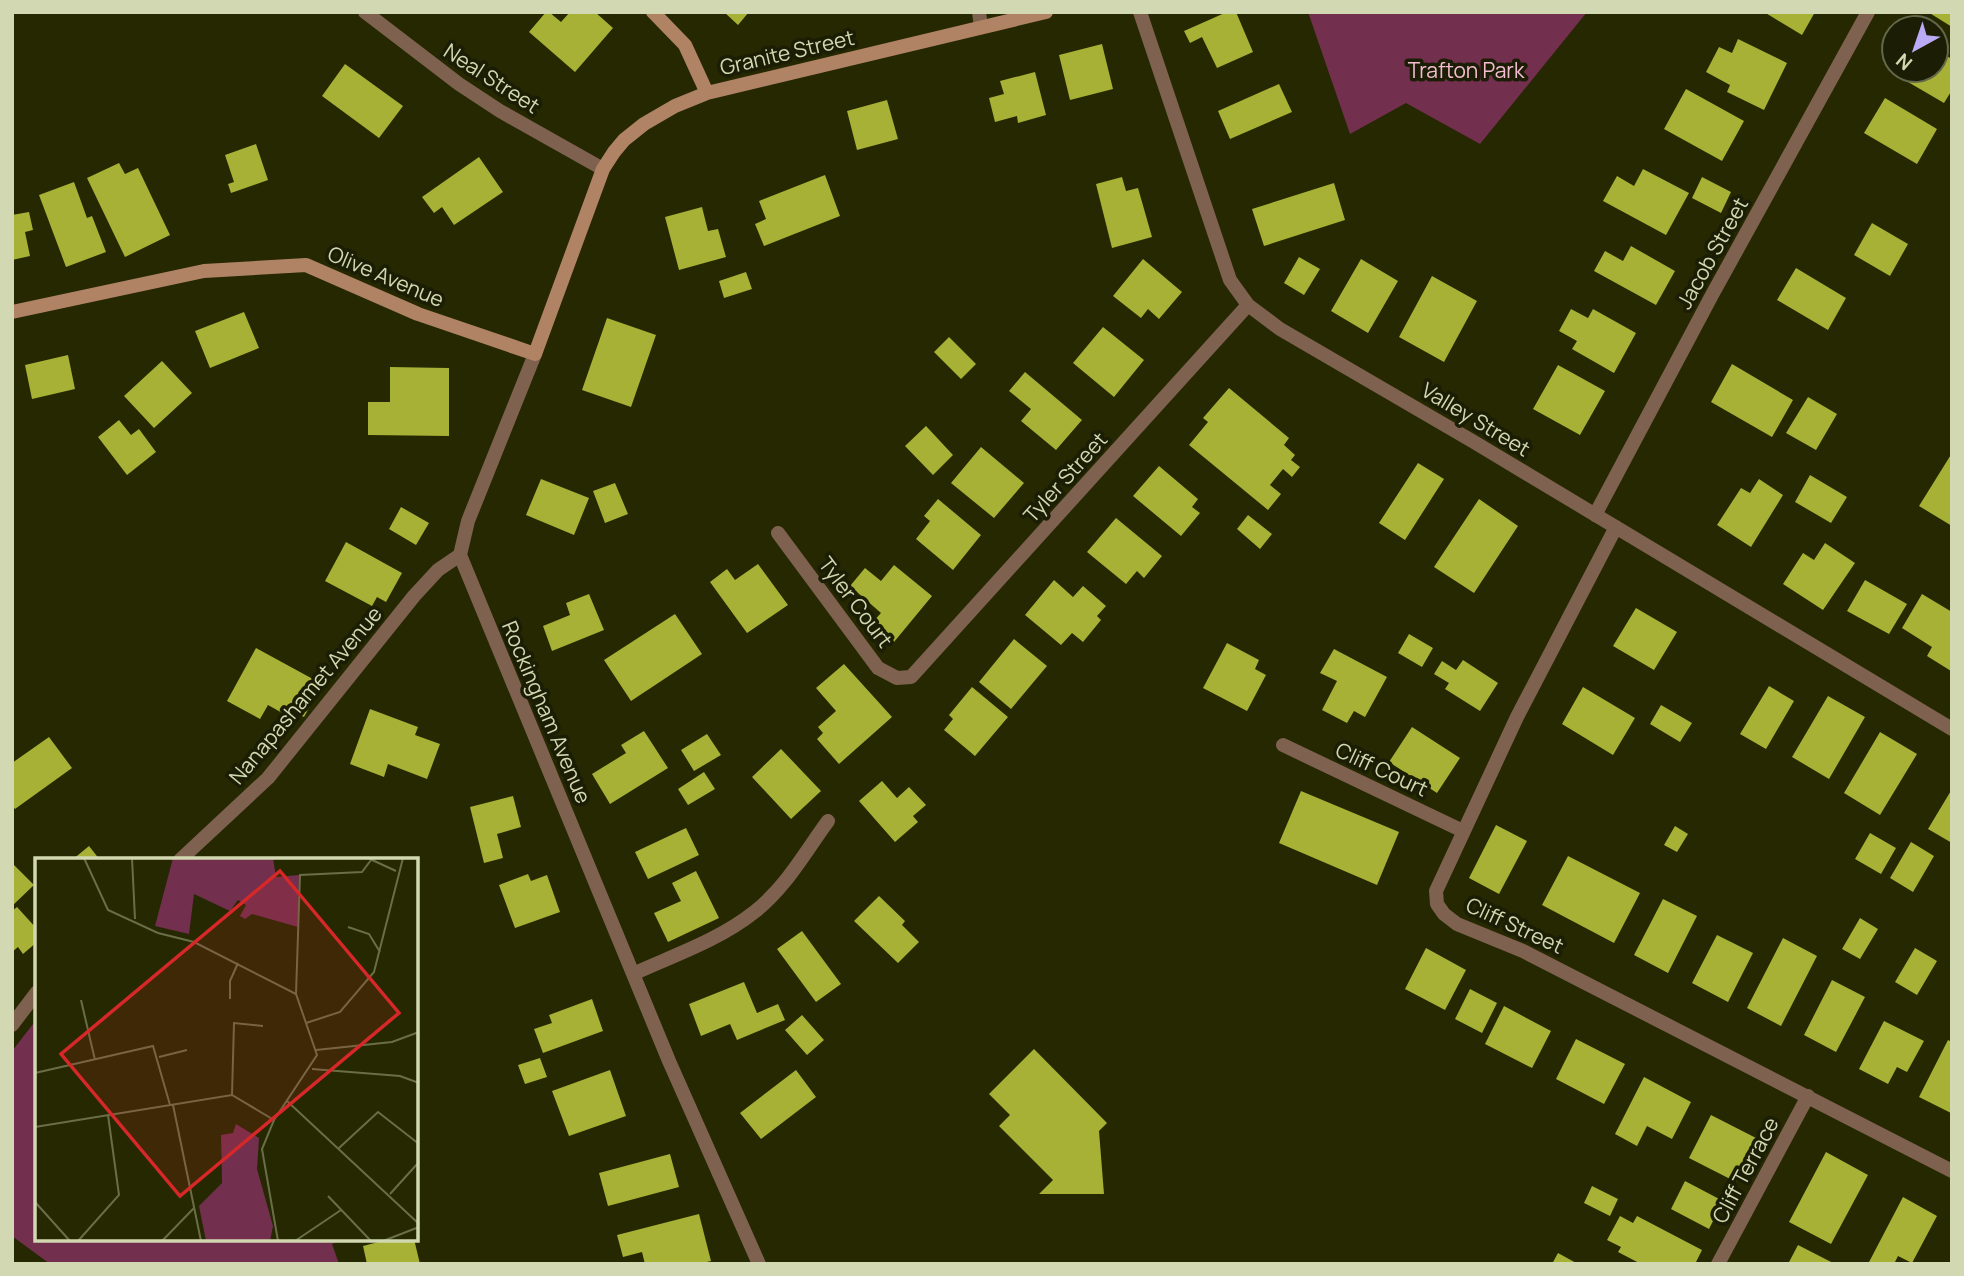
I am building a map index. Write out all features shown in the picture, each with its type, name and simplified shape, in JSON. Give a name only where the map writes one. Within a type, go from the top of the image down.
[{"type":"street","name":"Neal Street","points":[[365,12],[420,57],[490,104],[603,169]]},
{"type":"street","points":[[653,12],[685,45],[707,93]]},
{"type":"street","name":"Granite Street","points":[[603,169],[624,140],[644,124],[675,106],[707,93],[980,20],[1046,12]]},
{"type":"street","name":"Valley Street","points":[[1140,12],[1230,280],[1248,305],[1280,329],[1952,729]]},
{"type":"street","name":"Jacob Street","points":[[1595,515],[1867,12]]},
{"type":"street","points":[[460,555],[468,521],[535,354],[603,169]]},
{"type":"street","name":"Olive Avenue","points":[[12,312],[204,271],[306,265],[418,314],[535,354]]},
{"type":"street","name":"Tyler Street","points":[[911,677],[1248,305]]},
{"type":"street","name":"Cliff Street","points":[[1616,527],[1517,717],[1436,891],[1437,904],[1444,914],[1457,924],[1523,951],[1952,1171]]},
{"type":"street","name":"Tyler Court","points":[[778,533],[878,668],[897,678],[911,677]]},
{"type":"street","name":"Nanapashamet Avenue","points":[[181,858],[268,778],[414,596],[438,570],[460,555]]},
{"type":"street","name":"Rockingham Avenue","points":[[460,555],[633,974],[759,1264]]},
{"type":"street","name":"Cliff Court","points":[[1283,745],[1463,831]]},
{"type":"street","points":[[633,974],[723,932],[753,913],[781,887],[828,821]]},
{"type":"street","points":[[12,1025],[35,995]]},
{"type":"street","name":"Cliff Terrace","points":[[1718,1264],[1808,1096]]},
{"type":"green space","name":"Trafton Park","points":[[1308,12],[1587,12],[1480,144],[1406,103],[1350,134]]},
{"type":"green space","points":[[35,1022],[35,1241],[340,1241],[332,1244],[339,1264],[50,1264],[12,1236],[12,1051]]},
{"type":"building","points":[[546,12],[561,22],[570,12],[595,12],[613,28],[575,72],[529,32]]},
{"type":"building","points":[[724,12],[749,12],[738,25]]},
{"type":"building","points":[[1227,12],[1236,12],[1253,52],[1217,68],[1202,37],[1190,43],[1184,31]]},
{"type":"building","points":[[1764,12],[1815,12],[1802,35]]},
{"type":"building","points":[[1928,12],[1952,12],[1952,27],[1950,14]]},
{"type":"building","points":[[1738,39],[1787,63],[1764,110],[1727,92],[1730,85],[1706,72],[1719,47],[1732,53]]},
{"type":"building","points":[[1102,44],[1113,89],[1070,100],[1059,55]]},
{"type":"building","points":[[1950,58],[1952,90],[1944,103],[1911,84],[1950,84]]},
{"type":"building","points":[[345,64],[403,106],[379,138],[322,96]]},
{"type":"building","points":[[1035,72],[1046,115],[1018,123],[1017,116],[995,122],[989,98],[1004,94],[1000,81]]},
{"type":"building","points":[[1279,84],[1292,112],[1230,139],[1218,111]]},
{"type":"building","points":[[1686,89],[1744,121],[1722,161],[1664,129]]},
{"type":"building","points":[[1885,98],[1937,129],[1917,164],[1864,133]]},
{"type":"building","points":[[887,100],[898,139],[857,150],[847,111]]},
{"type":"building","points":[[256,144],[268,180],[231,193],[228,184],[234,182],[225,155]]},
{"type":"building","points":[[479,157],[503,192],[454,225],[442,207],[434,213],[422,197]]},
{"type":"building","points":[[119,163],[125,174],[138,168],[170,235],[125,257],[87,178]]},
{"type":"building","points":[[1643,169],[1689,193],[1666,235],[1603,201],[1617,176],[1634,186]]},
{"type":"building","points":[[825,175],[840,216],[764,246],[755,224],[766,219],[759,201]]},
{"type":"building","points":[[1122,177],[1126,191],[1138,188],[1152,237],[1112,248],[1096,184]]},
{"type":"building","points":[[1702,177],[1731,192],[1721,213],[1692,198]]},
{"type":"building","points":[[74,182],[87,218],[92,216],[106,252],[66,267],[39,195]]},
{"type":"building","points":[[1334,183],[1345,220],[1264,246],[1252,209]]},
{"type":"building","points":[[702,207],[708,231],[718,229],[726,257],[679,270],[665,217]]},
{"type":"building","points":[[29,212],[33,230],[25,232],[30,256],[12,260],[12,215]]},
{"type":"building","points":[[1872,223],[1908,244],[1890,276],[1854,255]]},
{"type":"building","points":[[1631,246],[1675,271],[1656,305],[1594,271],[1605,251],[1623,261]]},
{"type":"building","points":[[1299,257],[1320,269],[1304,295],[1284,283]]},
{"type":"building","points":[[1143,259],[1182,292],[1159,319],[1148,309],[1141,318],[1113,296]]},
{"type":"building","points":[[1361,259],[1398,281],[1368,333],[1331,311]]},
{"type":"building","points":[[1796,268],[1846,298],[1828,330],[1777,300]]},
{"type":"building","points":[[746,272],[752,289],[724,298],[719,281]]},
{"type":"building","points":[[1432,276],[1477,301],[1444,362],[1399,337]]},
{"type":"building","points":[[1571,309],[1588,318],[1593,309],[1636,333],[1614,373],[1572,349],[1577,341],[1559,331]]},
{"type":"building","points":[[244,312],[259,348],[210,368],[195,331]]},
{"type":"building","points":[[607,318],[656,335],[631,407],[582,390]]},
{"type":"building","points":[[1103,327],[1144,360],[1114,397],[1073,363]]},
{"type":"building","points":[[949,337],[976,364],[961,379],[934,352]]},
{"type":"building","points":[[68,355],[75,389],[32,399],[25,365]]},
{"type":"building","points":[[162,361],[192,393],[154,428],[124,396]]},
{"type":"building","points":[[1732,364],[1793,400],[1772,437],[1711,402]]},
{"type":"building","points":[[1558,365],[1605,391],[1580,435],[1533,409]]},
{"type":"building","points":[[390,367],[449,368],[449,436],[368,435],[368,402],[390,402]]},
{"type":"building","points":[[1025,372],[1082,420],[1056,450],[1021,421],[1031,409],[1009,391]]},
{"type":"building","points":[[1229,388],[1289,438],[1284,445],[1295,455],[1291,460],[1300,467],[1292,477],[1283,469],[1270,485],[1281,494],[1268,510],[1189,445],[1208,422],[1203,418]]},
{"type":"building","points":[[1808,397],[1837,414],[1816,450],[1786,433]]},
{"type":"building","points":[[119,420],[131,435],[139,429],[156,452],[127,475],[98,437]]},
{"type":"building","points":[[926,426],[953,455],[933,475],[905,446]]},
{"type":"building","points":[[981,447],[1024,483],[994,518],[951,483]]},
{"type":"building","points":[[1952,453],[1952,526],[1919,506]]},
{"type":"building","points":[[1418,463],[1444,479],[1405,540],[1379,523]]},
{"type":"building","points":[[1159,466],[1198,499],[1192,507],[1200,513],[1181,536],[1133,496]]},
{"type":"building","points":[[1810,475],[1847,497],[1831,523],[1795,502]]},
{"type":"building","points":[[541,479],[589,498],[574,535],[526,515]]},
{"type":"building","points":[[1759,479],[1783,495],[1751,547],[1717,525],[1741,488],[1750,493]]},
{"type":"building","points":[[615,483],[628,514],[605,523],[593,491]]},
{"type":"building","points":[[938,499],[981,535],[953,570],[916,539],[930,521],[924,516]]},
{"type":"building","points":[[1479,499],[1518,526],[1474,593],[1434,567]]},
{"type":"building","points":[[401,507],[429,523],[416,545],[389,529]]},
{"type":"building","points":[[1248,515],[1272,534],[1260,549],[1237,529]]},
{"type":"building","points":[[1116,518],[1162,556],[1144,578],[1137,571],[1126,584],[1087,552]]},
{"type":"building","points":[[346,542],[402,573],[386,602],[377,597],[372,606],[325,581]]},
{"type":"building","points":[[1825,543],[1855,563],[1823,610],[1783,584],[1803,553],[1814,560]]},
{"type":"building","points":[[758,564],[788,605],[747,633],[710,582],[727,569],[735,580]]},
{"type":"building","points":[[894,565],[932,596],[894,642],[872,623],[881,613],[850,586],[865,568],[881,581]]},
{"type":"building","points":[[1054,580],[1073,597],[1083,586],[1106,606],[1097,616],[1101,620],[1083,642],[1072,633],[1061,645],[1025,615]]},
{"type":"building","points":[[1865,580],[1907,604],[1889,634],[1847,611]]},
{"type":"building","points":[[589,594],[604,630],[552,651],[543,626],[570,615],[566,603]]},
{"type":"building","points":[[1922,594],[1952,612],[1951,671],[1927,656],[1932,647],[1902,628]]},
{"type":"building","points":[[1636,608],[1677,632],[1654,670],[1613,646]]},
{"type":"building","points":[[675,614],[702,654],[631,701],[604,660]]},
{"type":"building","points":[[1409,634],[1433,648],[1422,667],[1398,653]]},
{"type":"building","points":[[1014,639],[1047,666],[1011,709],[979,682]]},
{"type":"building","points":[[1227,643],[1259,660],[1255,669],[1266,675],[1247,711],[1203,688]]},
{"type":"building","points":[[256,648],[322,684],[304,717],[296,713],[293,719],[268,705],[260,719],[227,701]]},
{"type":"building","points":[[1334,649],[1387,677],[1365,717],[1354,711],[1347,723],[1322,710],[1337,681],[1320,673]]},
{"type":"building","points":[[1463,660],[1498,683],[1480,711],[1445,689],[1449,683],[1434,674],[1442,661],[1456,670]]},
{"type":"building","points":[[844,664],[892,717],[839,764],[817,739],[823,733],[818,727],[836,711],[816,688]]},
{"type":"building","points":[[1769,686],[1794,701],[1766,749],[1740,734]]},
{"type":"building","points":[[972,687],[1008,717],[975,756],[944,730],[953,719],[949,715]]},
{"type":"building","points":[[1583,687],[1635,718],[1613,755],[1562,724]]},
{"type":"building","points":[[1828,696],[1865,717],[1829,779],[1792,757]]},
{"type":"building","points":[[1661,705],[1692,723],[1680,742],[1650,724]]},
{"type":"building","points":[[370,709],[418,727],[415,735],[440,744],[427,779],[388,764],[384,777],[350,764]]},
{"type":"building","points":[[1412,727],[1460,758],[1437,793],[1389,762]]},
{"type":"building","points":[[644,731],[668,768],[610,804],[592,774],[626,753],[621,745]]},
{"type":"building","points":[[1880,732],[1917,754],[1880,815],[1844,793]]},
{"type":"building","points":[[707,734],[721,755],[694,771],[681,750]]},
{"type":"building","points":[[49,737],[72,768],[15,809],[12,805],[12,763]]},
{"type":"building","points":[[781,749],[821,791],[791,819],[752,777]]},
{"type":"building","points":[[704,772],[715,789],[688,805],[678,789]]},
{"type":"building","points":[[882,781],[897,798],[909,787],[926,805],[913,816],[918,822],[895,842],[859,801]]},
{"type":"building","points":[[1952,789],[1952,843],[1928,829]]},
{"type":"building","points":[[1301,791],[1399,832],[1377,885],[1279,843]]},
{"type":"building","points":[[513,796],[521,827],[497,834],[503,858],[484,863],[470,807]]},
{"type":"building","points":[[1496,825],[1527,841],[1499,894],[1469,878]]},
{"type":"building","points":[[1675,826],[1688,834],[1677,852],[1664,845]]},
{"type":"building","points":[[686,828],[699,855],[648,879],[635,852]]},
{"type":"building","points":[[1870,833],[1896,848],[1881,874],[1855,859]]},
{"type":"building","points":[[1911,842],[1934,856],[1913,892],[1890,878]]},
{"type":"building","points":[[89,846],[98,858],[74,858]]},
{"type":"building","points":[[1568,856],[1640,893],[1614,943],[1542,905]]},
{"type":"building","points":[[12,863],[34,885],[12,906]]},
{"type":"building","points":[[696,871],[719,918],[668,942],[654,913],[681,901],[672,883]]},
{"type":"building","points":[[528,874],[531,881],[547,875],[560,912],[515,928],[499,885]]},
{"type":"building","points":[[879,896],[905,921],[902,925],[919,942],[898,963],[854,921]]},
{"type":"building","points":[[1663,899],[1697,916],[1668,973],[1634,955]]},
{"type":"building","points":[[17,907],[35,927],[35,944],[23,954],[18,947],[12,952],[12,911]]},
{"type":"building","points":[[1860,918],[1878,929],[1860,959],[1842,949]]},
{"type":"building","points":[[802,931],[841,984],[816,1002],[777,949]]},
{"type":"building","points":[[1717,935],[1753,953],[1728,1002],[1692,983]]},
{"type":"building","points":[[1783,938],[1817,956],[1781,1026],[1747,1008]]},
{"type":"building","points":[[1426,948],[1466,970],[1445,1010],[1405,989]]},
{"type":"building","points":[[1915,948],[1937,961],[1917,995],[1895,982]]},
{"type":"building","points":[[1832,980],[1865,997],[1836,1052],[1804,1035]]},
{"type":"building","points":[[744,982],[757,1013],[778,1004],[785,1020],[737,1040],[730,1024],[701,1036],[689,1004]]},
{"type":"building","points":[[1470,989],[1497,1003],[1482,1033],[1455,1019]]},
{"type":"building","points":[[592,999],[603,1031],[543,1053],[534,1029],[552,1023],[549,1015]]},
{"type":"building","points":[[1504,1006],[1551,1031],[1532,1068],[1485,1044]]},
{"type":"building","points":[[802,1015],[824,1040],[807,1055],[785,1030]]},
{"type":"building","points":[[1884,1021],[1924,1041],[1907,1072],[1897,1067],[1888,1084],[1859,1069]]},
{"type":"building","points":[[1576,1039],[1625,1064],[1604,1104],[1556,1079]]},
{"type":"building","points":[[1948,1040],[1952,1042],[1951,1113],[1919,1097]]},
{"type":"building","points":[[1034,1049],[1107,1123],[1099,1131],[1104,1194],[1039,1194],[1053,1180],[999,1126],[1010,1115],[989,1094]]},
{"type":"building","points":[[540,1058],[547,1077],[525,1084],[518,1065]]},
{"type":"building","points":[[610,1070],[626,1116],[569,1136],[552,1091]]},
{"type":"building","points":[[796,1070],[816,1097],[761,1139],[740,1113]]},
{"type":"building","points":[[1644,1077],[1691,1102],[1672,1139],[1647,1126],[1637,1146],[1615,1134]]},
{"type":"building","points":[[1711,1115],[1758,1139],[1736,1182],[1689,1158]]},
{"type":"building","points":[[1826,1152],[1868,1175],[1831,1244],[1789,1222]]},
{"type":"building","points":[[670,1154],[679,1187],[608,1206],[599,1173]]},
{"type":"building","points":[[1685,1181],[1723,1201],[1709,1229],[1671,1209]]},
{"type":"building","points":[[1592,1186],[1618,1199],[1610,1216],[1584,1203]]},
{"type":"building","points":[[1903,1197],[1937,1216],[1912,1263],[1898,1256],[1894,1264],[1868,1264]]},
{"type":"building","points":[[699,1214],[711,1261],[698,1264],[645,1264],[642,1252],[623,1257],[617,1235]]},
{"type":"building","points":[[1620,1216],[1633,1223],[1637,1216],[1702,1250],[1695,1264],[1641,1264],[1618,1252],[1621,1247],[1607,1240]]},
{"type":"building","points":[[382,1241],[414,1241],[420,1264],[367,1264],[363,1246]]},
{"type":"building","points":[[1798,1245],[1835,1264],[1788,1264]]},
{"type":"building","points":[[1558,1253],[1578,1264],[1552,1264]]}]
